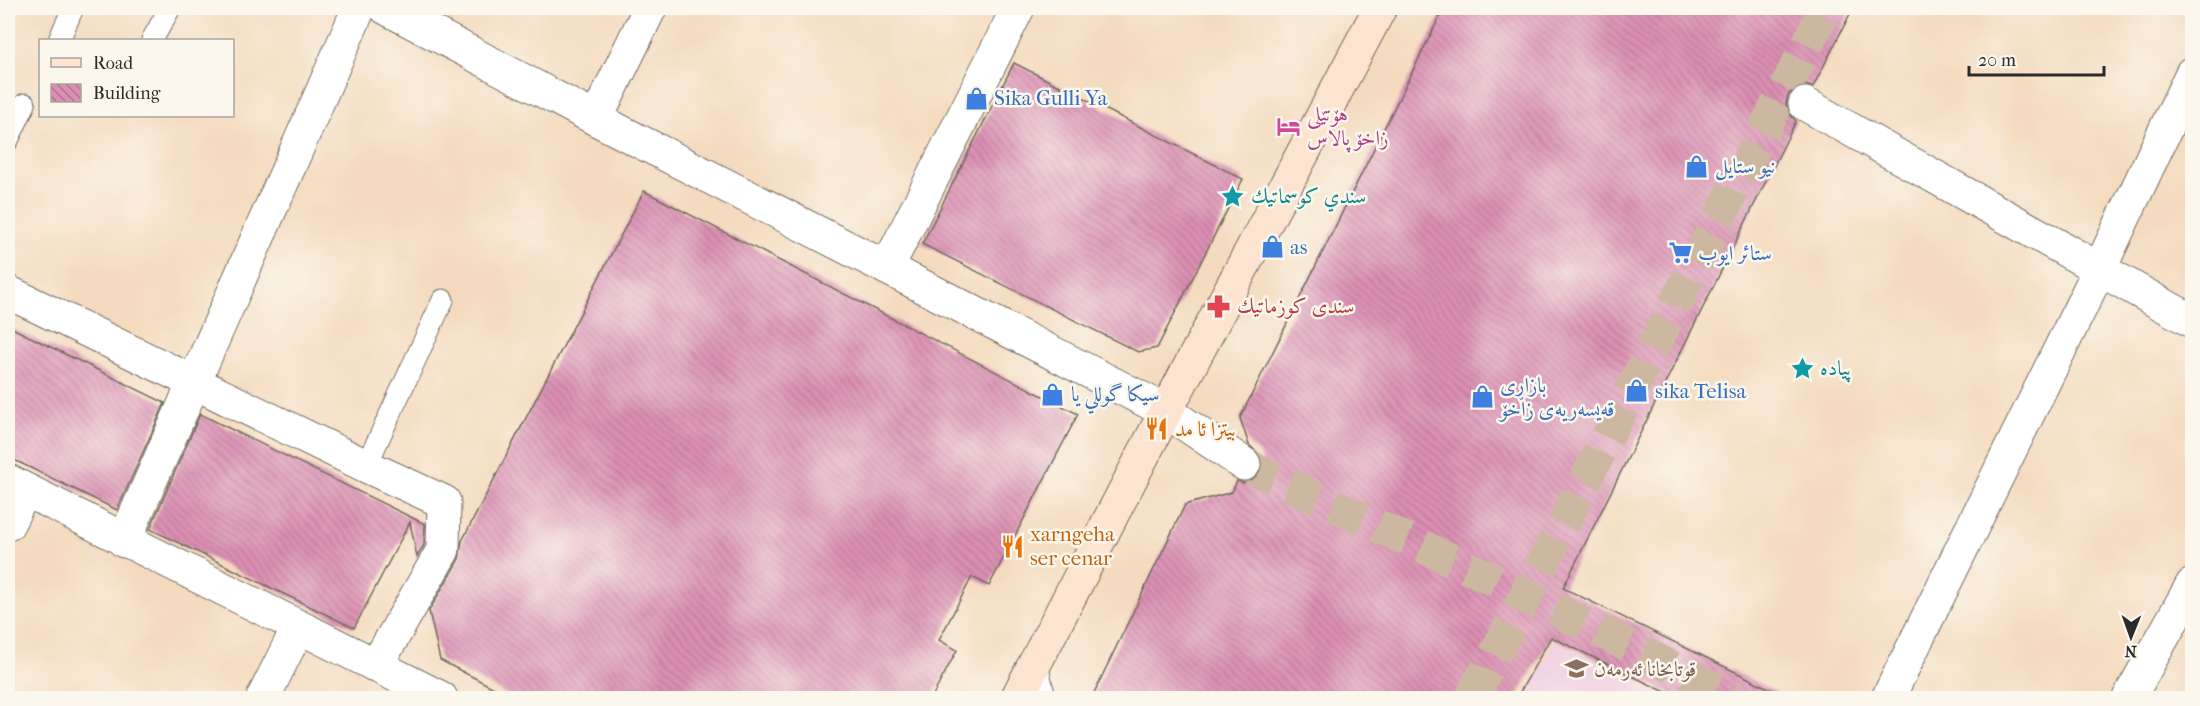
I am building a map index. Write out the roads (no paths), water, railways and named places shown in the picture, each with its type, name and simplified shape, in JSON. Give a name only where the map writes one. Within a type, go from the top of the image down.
[{"type":"main road","points":[[1017,699],[1036,684],[1166,411],[1380,8]]},
{"type":"street","points":[[124,541],[359,8]]},
{"type":"street","points":[[386,8],[596,119],[1166,411],[1244,464]]},
{"type":"street","points":[[596,119],[650,8]]},
{"type":"street","points":[[887,268],[1018,8]]},
{"type":"street","points":[[1888,699],[2100,268],[2193,73]]},
{"type":"street","points":[[1805,104],[2193,321]]},
{"type":"street","points":[[8,292],[444,502],[443,550],[376,666]]},
{"type":"street","points":[[8,524],[16,485],[441,699]]},
{"type":"street","points":[[2129,699],[2193,585]]},
{"type":"street","points":[[263,699],[298,628]]},
{"type":"lane","points":[[59,39],[73,8]]},
{"type":"lane","points":[[153,39],[170,8]]},
{"type":"lane","points":[[8,140],[25,104]]},
{"type":"lane","points":[[366,466],[443,300]]},
{"type":"tunnel","points":[[1471,698],[1527,595],[1826,8]]},
{"type":"tunnel","points":[[1244,464],[1527,595],[1734,698]]},
{"type":"place","name":"Sika Gulli Ya","points":[[976,98]]},
{"type":"place","name":"هۆتێلی زاخۆ پالاس","points":[[1289,126]]},
{"type":"place","name":"نيو ستايل","points":[[1697,166]]},
{"type":"place","name":"سندي کوسماتیك","points":[[1233,196]]},
{"type":"place","name":"as","points":[[1272,247]]},
{"type":"place","name":"ستائر ايوب","points":[[1680,253]]},
{"type":"place","name":"سندی کوزماتیك","points":[[1219,306]]},
{"type":"place","name":"پیادە","points":[[1802,368]]},
{"type":"place","name":"sika Telisa","points":[[1637,391]]},
{"type":"place","name":"سيكا گوللي يا","points":[[1053,394]]},
{"type":"place","name":"بازاڕی قەیسەریەی زاخۆ","points":[[1482,397]]},
{"type":"place","name":"بيتزا ئا مد","points":[[1157,429]]},
{"type":"place","name":"xarngeha ser cenar","points":[[1012,546]]},
{"type":"place","name":"قوتابخانا ئه‌رمه‌ن","points":[[1576,669]]}]
